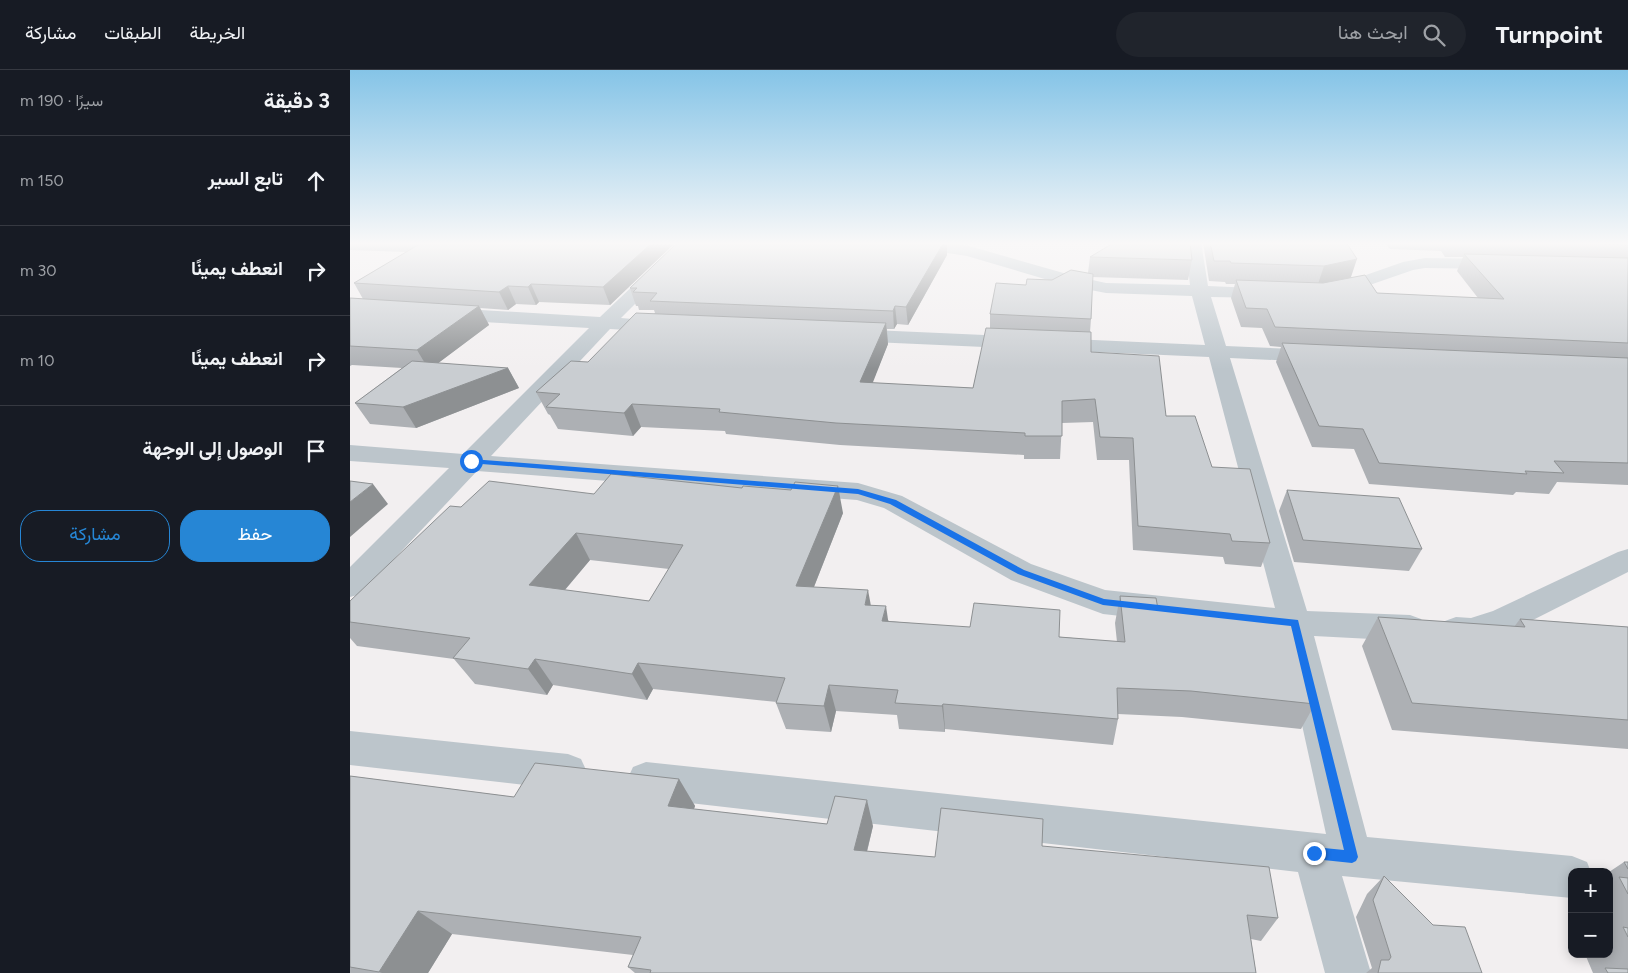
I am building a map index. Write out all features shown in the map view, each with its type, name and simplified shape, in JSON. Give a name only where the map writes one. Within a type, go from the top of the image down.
[{"type":"street","points":[[350,586],[604,324],[645,284]]},
{"type":"street","points":[[1085,284],[1106,288],[1288,293]]},
{"type":"street","points":[[1199,284],[1295,623],[1333,855],[1348,973]]},
{"type":"street","points":[[1317,294],[1335,292],[1357,284]]},
{"type":"street","points":[[428,313],[684,327]]},
{"type":"street","points":[[832,334],[1339,357]]},
{"type":"street","points":[[350,453],[858,492],[893,502],[1021,572],[1103,602],[1295,623],[1471,630],[1504,620],[1628,559]]},
{"type":"street","points":[[350,748],[1333,855],[1568,877]]},
{"type":"building","points":[[372,284],[531,284],[528,287],[508,286],[499,292]]},
{"type":"building","points":[[534,284],[606,284],[603,287]]},
{"type":"building","points":[[634,284],[919,284],[906,307],[895,306],[893,311],[650,301],[657,293],[633,292],[637,288],[630,288]]},
{"type":"building","points":[[996,284],[1093,284],[1091,319],[990,314]]},
{"type":"building","points":[[1237,284],[1371,284],[1377,293],[1504,299],[1491,284],[1628,284],[1628,343],[1275,327],[1267,309],[1246,308]]},
{"type":"building","points":[[350,298],[479,306],[417,350],[350,346]]},
{"type":"building","points":[[636,313],[886,323],[860,382],[973,388],[986,328],[1091,332],[1091,352],[1159,356],[1166,416],[1195,416],[1212,467],[1250,469],[1270,543],[1232,541],[1230,534],[1138,526],[1133,438],[1100,437],[1095,399],[1062,401],[1062,436],[1025,436],[1025,433],[836,423],[719,412],[720,409],[632,404],[624,413],[546,407],[560,394],[536,392],[571,361],[588,362]]},
{"type":"building","points":[[1282,343],[1628,358],[1628,463],[1554,461],[1564,473],[1525,471],[1527,474],[1379,463],[1363,429],[1319,426]]},
{"type":"building","points":[[412,361],[508,368],[403,407],[355,403]]},
{"type":"building","points":[[611,474],[742,488],[743,486],[791,490],[795,482],[838,486],[796,586],[868,590],[865,605],[886,606],[882,621],[970,627],[974,603],[1060,610],[1059,637],[1125,642],[1120,596],[1156,598],[1158,609],[1295,621],[1315,704],[1191,691],[1117,688],[1118,719],[943,704],[942,706],[895,703],[898,690],[829,685],[824,706],[776,703],[785,678],[638,663],[632,674],[535,659],[528,669],[453,658],[470,638],[350,622],[350,601],[450,506],[461,507],[489,481],[594,494]],"holes":[[[576,533],[683,545],[649,601],[529,585]]]},
{"type":"building","points":[[350,481],[373,484],[350,502]]},
{"type":"building","points":[[1287,490],[1399,498],[1422,549],[1303,540]]},
{"type":"building","points":[[1378,617],[1525,627],[1520,619],[1628,627],[1628,720],[1412,703]]},
{"type":"building","points":[[535,763],[679,779],[668,806],[827,824],[835,796],[867,800],[854,850],[935,857],[941,808],[1043,819],[1042,846],[1269,867],[1278,918],[1247,915],[1256,973],[650,973],[651,970],[628,967],[641,937],[418,911],[379,972],[350,967],[350,776],[514,797]]},
{"type":"building","points":[[1384,876],[1433,925],[1465,927],[1482,973],[1378,973],[1381,960],[1389,960],[1391,957],[1373,900]]},
{"type":"building","points":[[1619,877],[1628,878],[1628,894]]},
{"type":"building","points":[[1623,927],[1628,928],[1628,937]]},
{"type":"building","points":[[1605,968],[1628,969],[1628,973],[1608,973]]},
{"type":"route","points":[[471,461],[858,492],[893,502],[1021,572],[1103,602],[1295,623],[1352,857],[1314,853]]}]
